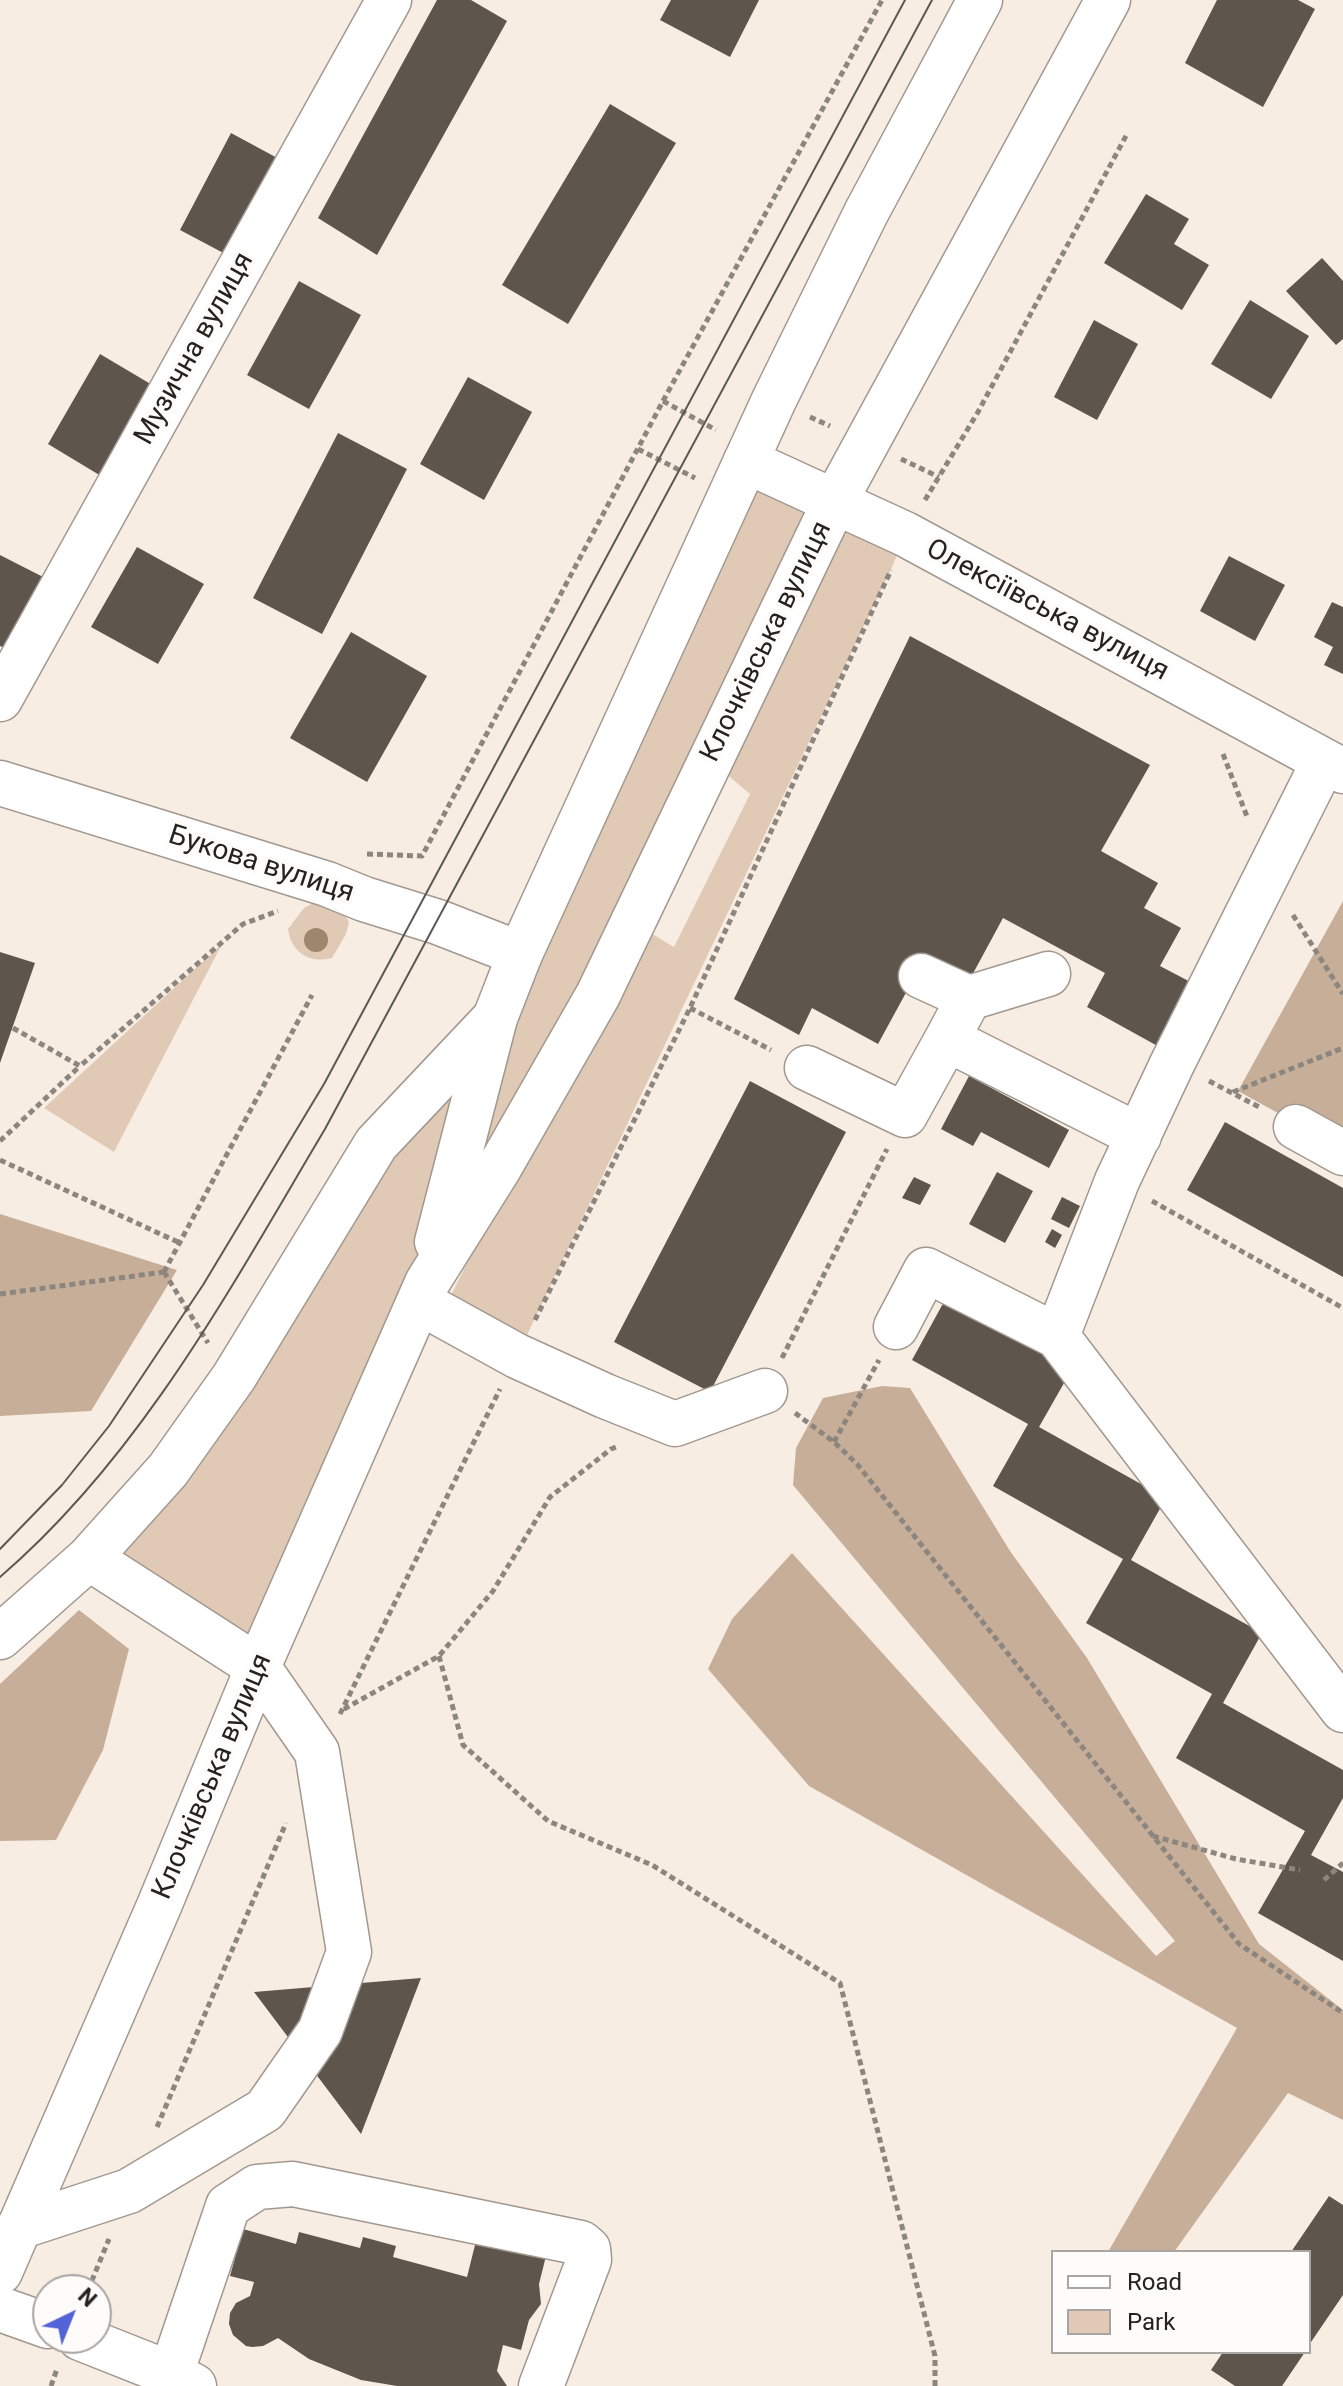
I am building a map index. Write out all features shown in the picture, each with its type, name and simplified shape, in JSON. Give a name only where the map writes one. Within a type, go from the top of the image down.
[{"type":"main road","name":"Музична вулиця","points":[[0,699],[389,0]]},
{"type":"main road","name":"Клочківська вулиця","points":[[423,1293],[495,1018],[520,954],[746,461],[866,213],[980,0]]},
{"type":"main road","name":"Клочківська вулиця","points":[[0,2272],[159,1906],[258,1667],[423,1293],[598,995],[835,501],[1108,0]]},
{"type":"main road","name":"Олексіївська вулиця","points":[[746,461],[905,534],[1334,766]]},
{"type":"main road","points":[[1057,1336],[1117,1181],[1172,1064],[1268,874],[1334,766]]},
{"type":"main road","name":"Букова вулиця","points":[[0,783],[327,884],[520,954]]},
{"type":"main road","points":[[921,976],[969,998],[1048,974]]},
{"type":"main road","points":[[807,1068],[900,1125],[969,998]]},
{"type":"main road","name":"Клочківська вулиця","points":[[0,1637],[89,1558],[168,1470],[234,1377],[376,1144],[495,1018]]},
{"type":"main road","points":[[947,1039],[1139,1136]]},
{"type":"main road","points":[[1296,1127],[1343,1153]]},
{"type":"main road","points":[[896,1327],[926,1270],[1057,1336],[1343,1710]]},
{"type":"main road","points":[[423,1293],[517,1356],[675,1424],[765,1391]]},
{"type":"main road","points":[[19,2227],[129,2191],[265,2110],[320,2031],[349,1952],[317,1752],[258,1667],[89,1558]]},
{"type":"main road","points":[[112,2351],[182,2380],[228,2206],[257,2187],[293,2184],[581,2243],[588,2249],[589,2260],[541,2386]]},
{"type":"main road","points":[[0,2309],[32,2320]]},
{"type":"path","points":[[0,1141],[80,1066],[243,924],[315,896],[348,853],[422,856],[663,401],[882,0]]},
{"type":"path","points":[[317,1752],[343,1709],[690,1008],[905,534],[978,412],[1127,134]]},
{"type":"path","points":[[663,401],[683,413]]},
{"type":"path","points":[[1220,745],[1268,874],[1343,994]]},
{"type":"path","points":[[164,1272],[312,995]]},
{"type":"path","points":[[690,1008],[807,1068]]},
{"type":"path","points":[[13,1028],[80,1066]]},
{"type":"path","points":[[1232,1092],[1343,1048]]},
{"type":"path","points":[[900,1125],[765,1391],[834,1442],[857,1464],[1239,1944],[1343,2013]]},
{"type":"path","points":[[0,1160],[180,1243]]},
{"type":"path","points":[[1117,1181],[1343,1308]]},
{"type":"path","points":[[164,1272],[200,1333],[234,1377]]},
{"type":"path","points":[[0,1294],[164,1272]]},
{"type":"path","points":[[834,1442],[896,1327]]},
{"type":"path","points":[[343,1709],[439,1656],[493,1591],[550,1497],[611,1449],[675,1424]]},
{"type":"path","points":[[439,1656],[463,1745],[548,1821],[652,1865],[840,1983],[935,2356],[935,2386]]},
{"type":"path","points":[[154,2132],[292,1810]]},
{"type":"path","points":[[1153,1835],[1236,1859],[1300,1870]]},
{"type":"path","points":[[1324,1880],[1343,1863]]},
{"type":"path","points":[[95,2274],[129,2191]]},
{"type":"green space","points":[[746,461],[905,534],[517,1356],[443,1312],[590,1011],[499,1168],[258,1667],[89,1558],[520,954]],"holes":[[[711,761],[750,794],[674,947],[634,923]]]},
{"type":"green space","points":[[319,900],[343,912],[349,922],[346,934],[332,958],[316,959],[302,954],[293,944],[288,929],[304,908]]},
{"type":"green space","points":[[222,944],[114,1152],[44,1108]]},
{"type":"shaded area","points":[[1343,901],[1343,1149],[1238,1091]]},
{"type":"shaded area","points":[[0,1214],[177,1270],[91,1411],[0,1416]]},
{"type":"shaded area","points":[[882,1386],[910,1388],[1010,1551],[1087,1658],[1259,1944],[1343,2010],[1343,2120],[1288,2093],[1175,2250],[1109,2250],[1237,2028],[809,1786],[708,1669],[732,1619],[792,1553],[1156,1956],[1175,1941],[793,1485],[796,1448],[823,1398]]},
{"type":"shaded area","points":[[79,1610],[129,1649],[103,1750],[56,1840],[0,1841],[0,1684]]},
{"type":"building","points":[[437,0],[471,0],[507,21],[377,255],[318,218]]},
{"type":"building","points":[[671,0],[759,0],[730,57],[660,20]]},
{"type":"building","points":[[1217,0],[1298,0],[1315,9],[1263,107],[1185,63]]},
{"type":"building","points":[[610,104],[676,143],[568,324],[502,285]]},
{"type":"building","points":[[231,133],[281,160],[229,256],[180,230]]},
{"type":"building","points":[[1146,194],[1189,219],[1174,244],[1209,265],[1182,310],[1104,263]]},
{"type":"building","points":[[1322,258],[1343,281],[1343,339],[1336,345],[1286,291]]},
{"type":"building","points":[[299,281],[361,315],[309,409],[247,375]]},
{"type":"building","points":[[1250,300],[1309,336],[1271,399],[1211,364]]},
{"type":"building","points":[[1094,320],[1138,344],[1097,420],[1054,397]]},
{"type":"building","points":[[100,354],[159,389],[106,479],[48,444]]},
{"type":"building","points":[[468,377],[532,412],[484,500],[420,464]]},
{"type":"building","points":[[338,433],[407,469],[322,634],[253,598]]},
{"type":"building","points":[[137,547],[204,584],[158,664],[91,627]]},
{"type":"building","points":[[0,555],[45,578],[9,650],[0,646]]},
{"type":"building","points":[[1229,556],[1285,585],[1255,641],[1200,611]]},
{"type":"building","points":[[1332,602],[1343,607],[1343,674],[1324,665],[1333,647],[1314,637]]},
{"type":"building","points":[[351,632],[427,676],[367,782],[290,738]]},
{"type":"building","points":[[910,636],[1150,765],[1101,851],[1158,883],[1144,908],[1181,928],[1160,966],[1198,986],[1163,1049],[1087,1007],[1105,973],[1003,918],[970,979],[926,956],[878,1044],[812,1008],[799,1035],[734,999]]},
{"type":"building","points":[[0,952],[35,963],[0,1063]]},
{"type":"building","points":[[969,1076],[1069,1130],[1049,1168],[981,1132],[973,1146],[941,1129]]},
{"type":"building","points":[[750,1081],[846,1132],[710,1392],[614,1342]]},
{"type":"building","points":[[1225,1122],[1343,1188],[1343,1277],[1187,1190]]},
{"type":"building","points":[[997,1172],[1033,1191],[1005,1243],[969,1224]]},
{"type":"building","points":[[914,1177],[931,1185],[920,1205],[902,1198]]},
{"type":"building","points":[[1062,1197],[1080,1206],[1069,1228],[1051,1219]]},
{"type":"building","points":[[1052,1229],[1062,1235],[1055,1248],[1045,1242]]},
{"type":"building","points":[[946,1298],[1072,1369],[1039,1427],[1166,1498],[1131,1560],[1262,1633],[1223,1703],[1343,1770],[1343,1798],[1311,1855],[1343,1872],[1343,1961],[1258,1913],[1305,1831],[1176,1758],[1212,1694],[1086,1623],[1123,1559],[993,1486],[1028,1424],[912,1360]]},
{"type":"building","points":[[421,1978],[361,2134],[254,1992]]},
{"type":"building","points":[[1329,2196],[1343,2205],[1343,2295],[1311,2342],[1311,2250],[1292,2250]]},
{"type":"building","points":[[243,2229],[296,2244],[299,2232],[360,2248],[363,2237],[396,2246],[393,2257],[467,2277],[479,2229],[546,2256],[539,2284],[541,2304],[529,2320],[521,2350],[503,2345],[497,2371],[507,2386],[397,2386],[361,2380],[309,2359],[278,2338],[263,2346],[252,2347],[233,2335],[229,2324],[230,2313],[236,2303],[250,2296],[254,2282],[230,2276]]},
{"type":"building","points":[[1222,2354],[1304,2354],[1282,2386],[1235,2386],[1211,2370]]},
{"type":"tram line","points":[[0,1549],[62,1485],[109,1426],[203,1285],[324,1084],[905,0]]},
{"type":"tram line","points":[[0,1577],[51,1529],[140,1424],[218,1308],[325,1129],[932,0]]}]
